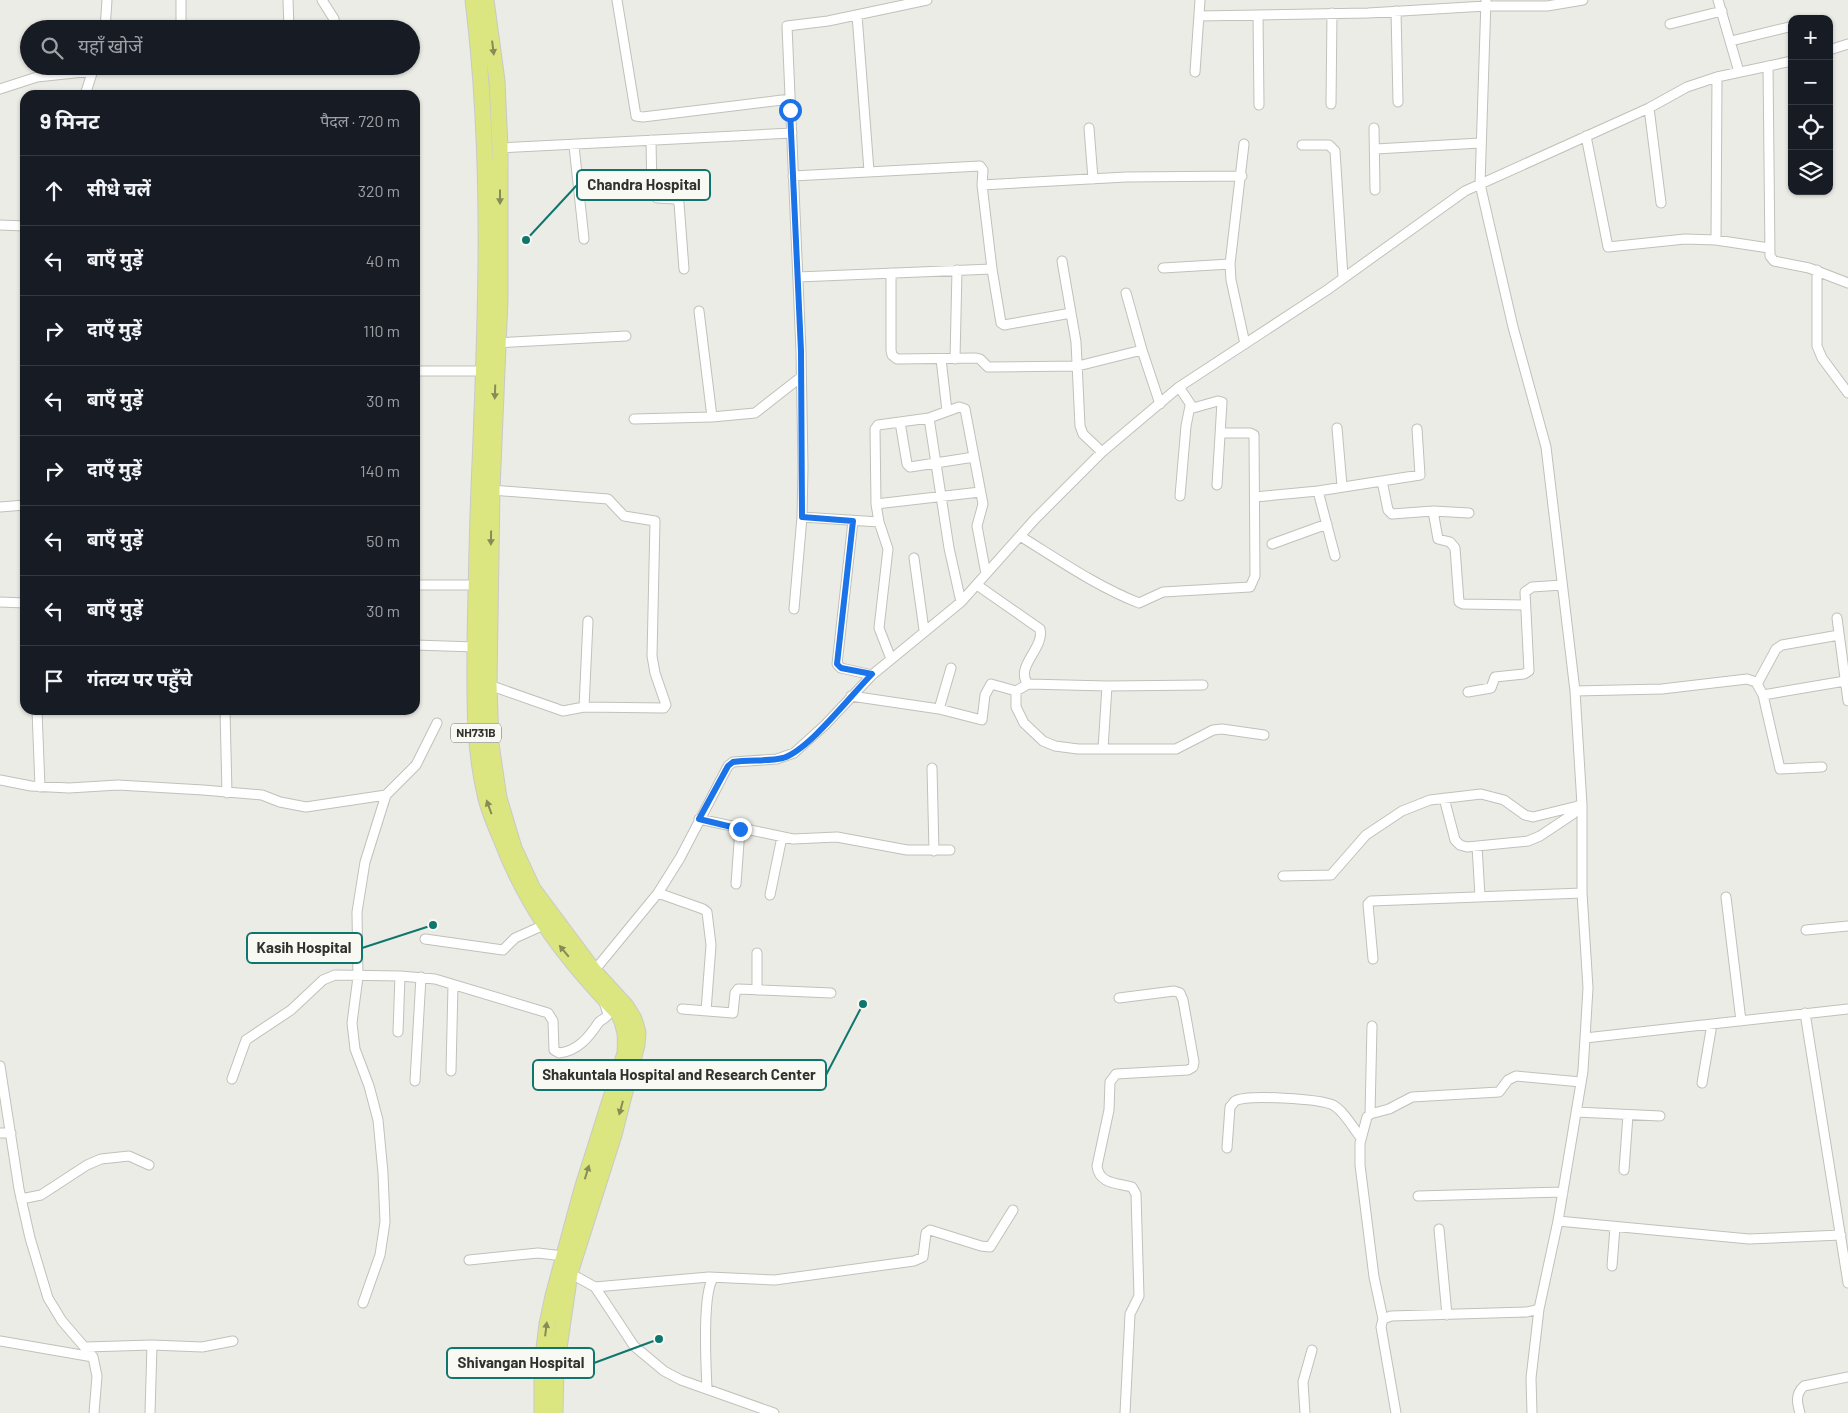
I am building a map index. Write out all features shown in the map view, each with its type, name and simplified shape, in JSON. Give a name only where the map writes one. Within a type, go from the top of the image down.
[{"type":"highway","name":"NH731B","points":[[473,0],[486,149],[488,288],[483,344],[484,371],[475,585],[474,718],[485,795],[515,877],[544,925],[618,1013],[625,1025],[625,1053],[546,1324],[542,1365],[542,1413]]},
{"type":"highway","points":[[486,0],[497,81],[500,148],[500,299],[496,343],[489,686],[491,744],[500,798],[514,848],[532,889],[594,971],[626,1006],[634,1019],[638,1032],[637,1045],[614,1135],[564,1265],[556,1369],[555,1413]]},
{"type":"street","points":[[106,20],[107,0]]},
{"type":"street","points":[[181,0],[182,20]]},
{"type":"street","points":[[288,0],[289,20]]},
{"type":"street","points":[[322,0],[334,20]]},
{"type":"street","points":[[617,0],[636,116],[642,117],[790,99]]},
{"type":"street","points":[[794,609],[802,517],[801,377],[787,26],[857,15],[927,0]]},
{"type":"street","points":[[1195,72],[1200,0]]},
{"type":"street","points":[[1199,16],[1396,11],[1423,4],[1486,3],[1547,6],[1583,0]]},
{"type":"street","points":[[1718,0],[1739,72]]},
{"type":"street","points":[[1486,3],[1480,184],[1513,327],[1546,446],[1575,691],[1582,893],[1588,988],[1581,1082],[1558,1221],[1539,1309],[1531,1378],[1532,1413]]},
{"type":"street","points":[[1396,11],[1398,102]]},
{"type":"street","points":[[1670,24],[1722,11]]},
{"type":"street","points":[[1331,104],[1332,13]]},
{"type":"street","points":[[857,15],[869,171]]},
{"type":"street","points":[[1258,15],[1259,105]]},
{"type":"street","points":[[1731,41],[1788,27]]},
{"type":"street","points":[[1833,49],[1848,44]]},
{"type":"street","points":[[594,971],[658,894],[680,858],[728,766],[733,762],[777,759],[794,753],[825,726],[872,674],[924,630],[961,602],[1020,536],[1102,452],[1179,387],[1343,277],[1465,191],[1649,108],[1687,87],[1716,77],[1788,62]]},
{"type":"street","points":[[1768,66],[1770,256],[1774,261],[1816,270],[1848,283]]},
{"type":"street","points":[[0,89],[44,75]]},
{"type":"street","points":[[87,90],[92,75]]},
{"type":"street","points":[[1716,77],[1716,240]]},
{"type":"street","points":[[1649,108],[1661,203]]},
{"type":"street","points":[[1089,128],[1093,179]]},
{"type":"street","points":[[1374,128],[1376,190]]},
{"type":"street","points":[[500,148],[574,146],[792,133]]},
{"type":"street","points":[[1586,136],[1608,247],[1685,239],[1716,240],[1769,248]]},
{"type":"street","points":[[650,140],[652,194],[657,198],[676,198],[679,203],[684,269]]},
{"type":"street","points":[[1376,149],[1480,143]]},
{"type":"street","points":[[1244,144],[1242,176],[1230,264],[1231,280],[1245,344]]},
{"type":"street","points":[[1302,145],[1329,145],[1335,151],[1343,277]]},
{"type":"street","points":[[574,146],[584,239]]},
{"type":"street","points":[[794,176],[980,166],[983,170],[982,185],[999,319],[1004,325],[1071,313]]},
{"type":"street","points":[[982,185],[1126,177],[1242,176]]},
{"type":"street","points":[[0,224],[20,226]]},
{"type":"street","points":[[1062,261],[1078,366],[1081,431],[1102,452]]},
{"type":"street","points":[[1163,268],[1230,264]]},
{"type":"street","points":[[798,277],[992,269]]},
{"type":"street","points":[[955,358],[957,270]]},
{"type":"street","points":[[1816,270],[1817,346],[1822,358],[1848,393]]},
{"type":"street","points":[[891,272],[892,355],[898,360],[955,358],[980,359],[988,366],[1078,366],[1142,350]]},
{"type":"street","points":[[1126,293],[1160,404]]},
{"type":"street","points":[[699,311],[712,417]]},
{"type":"street","points":[[496,343],[626,336]]},
{"type":"street","points":[[941,359],[947,411]]},
{"type":"street","points":[[420,371],[484,371]]},
{"type":"street","points":[[634,419],[712,417],[759,411],[801,377]]},
{"type":"street","points":[[1179,387],[1190,406],[1186,426],[1180,496]]},
{"type":"street","points":[[1190,406],[1197,408],[1220,401],[1221,433],[1217,486]]},
{"type":"street","points":[[891,659],[878,628],[888,549],[879,522],[876,504],[876,427],[929,418],[959,407],[965,409],[983,504],[977,526],[986,574]]},
{"type":"street","points":[[929,418],[935,464],[961,602]]},
{"type":"street","points":[[900,422],[908,466],[935,464],[974,457]]},
{"type":"street","points":[[1337,428],[1342,486]]},
{"type":"street","points":[[1255,497],[1318,491],[1420,475],[1417,429]]},
{"type":"street","points":[[1020,536],[1083,576],[1139,603],[1162,592],[1243,589],[1250,587],[1255,576],[1254,436],[1250,433],[1221,433]]},
{"type":"street","points":[[1382,481],[1388,510],[1392,514],[1434,511],[1469,514]]},
{"type":"street","points":[[489,686],[563,712],[584,707],[664,708],[666,705],[655,673],[652,656],[655,522],[624,516],[608,499],[492,490]]},
{"type":"street","points":[[1318,491],[1335,556]]},
{"type":"street","points":[[876,504],[980,492]]},
{"type":"street","points":[[0,507],[20,505]]},
{"type":"street","points":[[1434,511],[1438,539],[1450,542],[1455,548],[1459,602],[1463,604],[1524,605]]},
{"type":"street","points":[[802,517],[879,522]]},
{"type":"street","points":[[853,521],[837,664],[841,668],[872,674]]},
{"type":"street","points":[[1272,544],[1327,524]]},
{"type":"street","points":[[914,558],[924,630]]},
{"type":"street","points":[[420,585],[475,585]]},
{"type":"street","points":[[977,585],[1040,629],[1040,639],[1025,669],[1024,676],[1028,684]]},
{"type":"street","points":[[1468,692],[1491,688],[1495,677],[1524,674],[1528,671],[1525,592],[1528,588],[1562,585]]},
{"type":"street","points":[[0,602],[20,603]]},
{"type":"street","points":[[1837,618],[1848,701]]},
{"type":"street","points":[[584,707],[588,622]]},
{"type":"street","points":[[1757,684],[1776,649],[1782,645],[1839,635]]},
{"type":"street","points":[[420,645],[475,647]]},
{"type":"street","points":[[939,709],[951,668]]},
{"type":"street","points":[[1575,691],[1662,689],[1747,679],[1757,684],[1763,695],[1780,769],[1822,767]]},
{"type":"street","points":[[1763,695],[1845,682]]},
{"type":"street","points":[[851,696],[939,709],[982,720],[985,695],[989,686],[994,684],[1016,691],[1028,684],[1107,686],[1204,685]]},
{"type":"street","points":[[1103,749],[1107,686]]},
{"type":"street","points":[[1016,691],[1016,707],[1024,723],[1043,741],[1055,746],[1078,749],[1176,749],[1187,746],[1205,733],[1222,729],[1264,735]]},
{"type":"street","points":[[36,715],[40,787]]},
{"type":"street","points":[[225,715],[227,793]]},
{"type":"street","points":[[363,1303],[380,1254],[385,1222],[384,1173],[378,1120],[370,1086],[355,1049],[352,1022],[358,977],[357,912],[365,862],[386,795],[416,765],[436,723]]},
{"type":"street","points":[[932,768],[934,852]]},
{"type":"street","points":[[0,780],[40,787],[69,788],[118,785],[262,796],[306,807],[386,795]]},
{"type":"street","points":[[1284,876],[1331,875],[1366,835],[1386,821],[1416,805],[1444,798],[1481,794],[1496,797],[1525,815],[1533,817],[1579,805]]},
{"type":"street","points":[[1444,798],[1455,840],[1460,845],[1477,846],[1528,841],[1540,836],[1573,814],[1579,805]]},
{"type":"street","points":[[699,819],[782,837],[803,839],[837,837],[906,850],[934,852],[950,850]]},
{"type":"street","points":[[736,884],[740,829]]},
{"type":"street","points":[[770,895],[782,837]]},
{"type":"street","points":[[1477,846],[1480,896]]},
{"type":"street","points":[[1373,959],[1368,904],[1371,900],[1582,893]]},
{"type":"street","points":[[658,894],[703,908],[707,912],[711,945],[706,1012]]},
{"type":"street","points":[[1726,897],[1741,1021]]},
{"type":"street","points":[[425,939],[503,950],[515,938],[544,925]]},
{"type":"street","points":[[1806,930],[1848,926]]},
{"type":"street","points":[[756,954],[757,990]]},
{"type":"street","points":[[398,1032],[400,976]]},
{"type":"street","points":[[232,1079],[242,1046],[254,1033],[291,1010],[327,977],[421,977],[548,1014],[553,1021],[554,1050],[559,1053],[574,1050],[607,1017],[608,1010],[601,995]]},
{"type":"street","points":[[414,1081],[421,977]]},
{"type":"street","points":[[451,1071],[453,985]]},
{"type":"street","points":[[682,1009],[733,1013],[737,990],[831,994]]},
{"type":"street","points":[[1119,998],[1174,991],[1180,993],[1183,1000],[1194,1062],[1193,1067],[1188,1070],[1116,1074],[1110,1082],[1109,1110],[1097,1166],[1098,1174],[1103,1180],[1132,1187],[1136,1194],[1139,1296],[1130,1314],[1125,1413]]},
{"type":"street","points":[[1585,1038],[1848,1009]]},
{"type":"street","points":[[1805,1014],[1846,1256],[1848,1283]]},
{"type":"street","points":[[1702,1083],[1712,1024]]},
{"type":"street","points":[[1372,1026],[1370,1114],[1361,1138],[1360,1165],[1374,1276],[1383,1318],[1381,1327],[1396,1413]]},
{"type":"street","points":[[0,1066],[30,1238],[51,1304],[62,1321],[93,1357],[97,1376],[94,1413]]},
{"type":"street","points":[[1370,1114],[1389,1109],[1412,1097],[1499,1092],[1508,1080],[1516,1076],[1581,1082]]},
{"type":"street","points":[[1227,1148],[1230,1107],[1236,1101],[1243,1099],[1288,1098],[1325,1103],[1334,1106],[1341,1112],[1361,1138]]},
{"type":"street","points":[[1576,1112],[1660,1116]]},
{"type":"street","points":[[1624,1170],[1628,1115]]},
{"type":"street","points":[[0,1134],[11,1133]]},
{"type":"street","points":[[22,1199],[41,1195],[87,1165],[101,1159],[129,1156],[149,1166]]},
{"type":"street","points":[[1418,1196],[1563,1192]]},
{"type":"street","points":[[595,1287],[708,1276],[713,1278],[782,1280],[839,1270],[914,1262],[922,1257],[926,1233],[930,1230],[986,1248],[994,1243],[1013,1210]]},
{"type":"street","points":[[1558,1221],[1749,1239],[1841,1235]]},
{"type":"street","points":[[1612,1266],[1615,1227]]},
{"type":"street","points":[[1439,1229],[1447,1314]]},
{"type":"street","points":[[469,1260],[538,1253],[564,1265],[595,1287],[641,1354],[681,1380],[774,1413]]},
{"type":"street","points":[[707,1389],[707,1306],[710,1284],[713,1278]]},
{"type":"street","points":[[1383,1318],[1391,1316],[1527,1312],[1539,1309]]},
{"type":"street","points":[[0,1341],[93,1357]]},
{"type":"street","points":[[86,1347],[152,1345],[202,1347],[233,1341]]},
{"type":"street","points":[[150,1413],[152,1345]]},
{"type":"street","points":[[1305,1413],[1304,1382],[1312,1350]]},
{"type":"street","points":[[1800,1413],[1797,1396],[1804,1386],[1848,1378]]},
{"type":"place","name":"Chandra Hospital","points":[[526,240]]},
{"type":"place","name":"Kasih Hospital","points":[[433,925]]},
{"type":"place","name":"Shakuntala Hospital and Research Center","points":[[863,1004]]},
{"type":"place","name":"Shivangan Hospital","points":[[659,1339]]},
{"type":"route","points":[[740,829],[699,819],[724,770],[733,762],[777,759],[794,753],[825,726],[847,699],[872,674],[841,668],[837,664],[853,521],[802,517],[804,468],[801,351],[790,110]]}]
